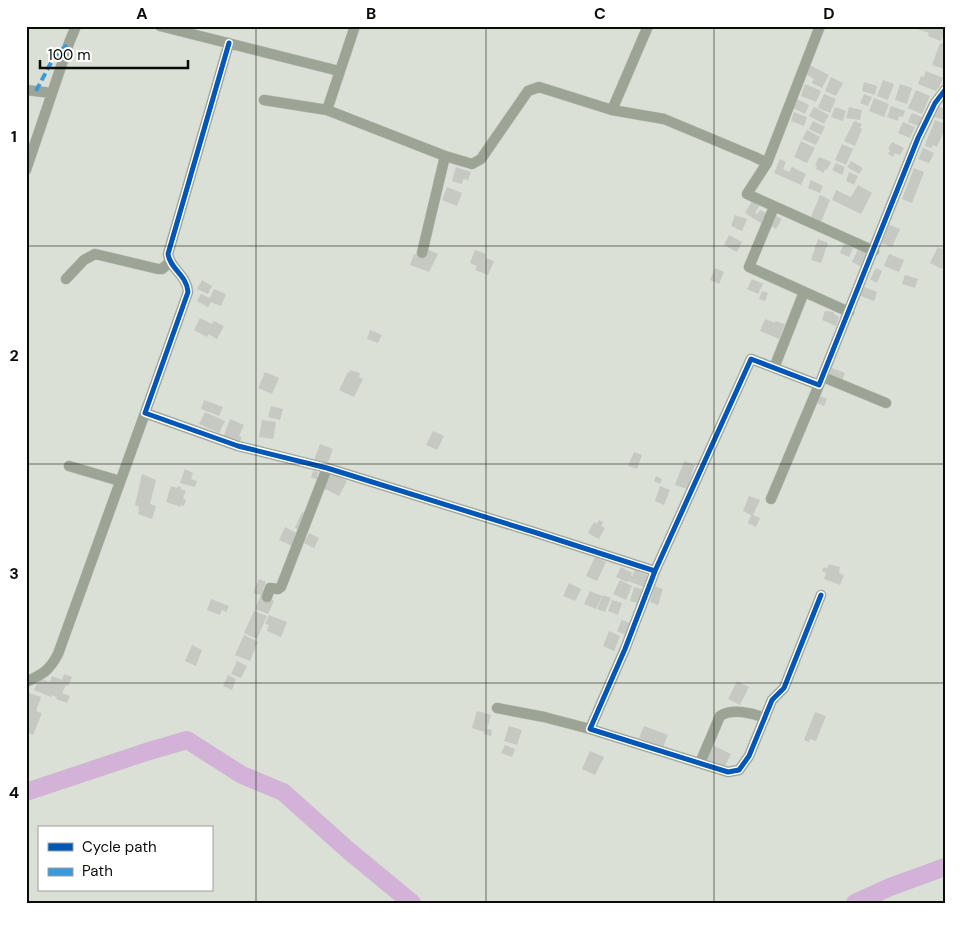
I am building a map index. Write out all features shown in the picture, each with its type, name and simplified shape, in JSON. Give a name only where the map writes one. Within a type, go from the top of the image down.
[{"type":"street","points":[[26,170],[76,26]]},
{"type":"street","points":[[160,26],[339,71]]},
{"type":"street","points":[[328,110],[355,26]]},
{"type":"street","points":[[612,110],[648,26]]},
{"type":"street","points":[[820,26],[767,163],[747,194],[874,251]]},
{"type":"street","points":[[26,682],[44,674],[52,666],[58,654],[188,292],[184,278],[170,262],[168,254],[229,43]]},
{"type":"street","points":[[264,100],[328,110],[445,156],[472,164],[481,159],[528,91],[539,87],[612,110],[664,118],[767,163]]},
{"type":"street","points":[[26,90],[52,93]]},
{"type":"street","points":[[771,498],[821,381],[918,138],[934,103],[945,90]]},
{"type":"street","points":[[422,253],[445,156]]},
{"type":"street","points":[[774,207],[749,267],[849,312]]},
{"type":"street","points":[[66,279],[84,260],[95,254],[158,269],[165,267],[170,262]]},
{"type":"street","points":[[774,368],[804,292]]},
{"type":"street","points":[[590,729],[625,649],[655,571],[751,359],[886,403]]},
{"type":"street","points":[[145,413],[238,446],[327,468],[538,532],[655,571]]},
{"type":"street","points":[[69,466],[120,481]]},
{"type":"street","points":[[267,597],[270,588],[278,589],[281,587],[327,468]]},
{"type":"street","points":[[497,708],[544,717],[590,729],[728,772],[739,770],[749,756],[772,700],[784,688],[821,596]]},
{"type":"street","points":[[700,763],[720,716],[724,713],[746,712],[765,718]]},
{"type":"building","points":[[915,26],[945,26],[945,31],[941,41],[928,36],[929,33],[914,28]]},
{"type":"building","points":[[940,43],[945,44],[945,69],[932,65]]},
{"type":"building","points":[[809,65],[829,75],[822,88],[812,83],[814,79],[804,73]]},
{"type":"building","points":[[926,71],[943,78],[936,91],[918,84],[921,76],[924,77]]},
{"type":"building","points":[[831,77],[843,83],[836,96],[825,91]]},
{"type":"building","points":[[883,80],[894,84],[888,100],[877,96]]},
{"type":"building","points":[[864,82],[877,86],[875,95],[862,91]]},
{"type":"building","points":[[805,84],[821,91],[816,102],[801,96]]},
{"type":"building","points":[[900,84],[912,88],[907,104],[895,100]]},
{"type":"building","points":[[916,90],[930,96],[922,114],[908,108]]},
{"type":"building","points":[[824,94],[836,99],[830,113],[818,108]]},
{"type":"building","points":[[864,94],[872,97],[868,106],[860,103]]},
{"type":"building","points":[[874,98],[889,104],[884,117],[869,111]]},
{"type":"building","points":[[797,99],[809,105],[805,114],[793,108]]},
{"type":"building","points":[[891,106],[905,111],[903,117],[899,116],[898,121],[887,117]]},
{"type":"building","points":[[937,106],[945,109],[945,120],[934,117]]},
{"type":"building","points":[[814,107],[829,115],[824,124],[809,116]]},
{"type":"building","points":[[835,107],[846,111],[843,121],[831,117]]},
{"type":"building","points":[[849,107],[862,110],[860,120],[846,118]]},
{"type":"building","points":[[794,112],[807,117],[804,126],[791,121]]},
{"type":"building","points":[[912,113],[922,117],[919,126],[908,122]]},
{"type":"building","points":[[935,120],[945,124],[945,129],[937,147],[933,145],[931,148],[925,146]]},
{"type":"building","points":[[813,121],[825,127],[821,135],[809,129]]},
{"type":"building","points":[[854,121],[862,124],[860,128],[862,129],[855,146],[844,141]]},
{"type":"building","points":[[903,122],[915,127],[910,138],[898,133]]},
{"type":"building","points":[[807,130],[820,137],[816,145],[802,139]]},
{"type":"building","points":[[801,141],[815,148],[807,163],[794,157]]},
{"type":"building","points":[[892,142],[904,148],[900,155],[895,153],[893,157],[888,154],[890,150],[888,149]]},
{"type":"building","points":[[842,144],[853,149],[846,165],[835,160]]},
{"type":"building","points":[[923,148],[934,153],[929,163],[918,159]]},
{"type":"building","points":[[819,157],[831,162],[824,173],[816,169],[817,166],[815,165]]},
{"type":"building","points":[[780,159],[786,162],[783,169],[789,172],[792,167],[806,174],[801,185],[774,173]]},
{"type":"building","points":[[851,161],[863,168],[859,174],[847,167]]},
{"type":"building","points":[[836,163],[845,167],[842,175],[832,170]]},
{"type":"building","points":[[456,167],[471,172],[468,180],[463,179],[462,184],[452,181]]},
{"type":"building","points":[[914,168],[924,172],[912,203],[902,199]]},
{"type":"building","points":[[849,172],[858,176],[854,185],[846,181]]},
{"type":"building","points":[[811,180],[823,186],[820,193],[808,188]]},
{"type":"building","points":[[858,185],[872,193],[861,214],[832,200],[836,190],[851,197]]},
{"type":"building","points":[[447,187],[462,193],[457,206],[442,200]]},
{"type":"building","points":[[820,195],[830,200],[819,227],[809,222]]},
{"type":"building","points":[[752,201],[760,205],[755,213],[757,214],[760,210],[766,213],[761,223],[745,213]]},
{"type":"building","points":[[735,215],[747,219],[742,231],[731,226]]},
{"type":"building","points":[[776,216],[782,219],[776,229],[770,226]]},
{"type":"building","points":[[885,223],[900,229],[892,247],[881,243]]},
{"type":"building","points":[[729,235],[742,242],[737,252],[724,245]]},
{"type":"building","points":[[818,239],[828,243],[821,263],[811,260]]},
{"type":"building","points":[[844,244],[853,248],[849,257],[840,253]]},
{"type":"building","points":[[938,247],[945,250],[945,263],[942,269],[930,263]]},
{"type":"building","points":[[427,249],[438,254],[429,272],[410,265],[414,254],[423,257]]},
{"type":"building","points":[[858,249],[868,253],[862,267],[852,262]]},
{"type":"building","points":[[475,250],[486,254],[485,258],[494,261],[488,275],[475,270],[477,266],[470,263]]},
{"type":"building","points":[[889,254],[904,260],[899,272],[884,266]]},
{"type":"building","points":[[715,268],[724,272],[719,284],[710,280]]},
{"type":"building","points":[[876,268],[882,271],[877,283],[870,279]]},
{"type":"building","points":[[905,275],[918,279],[915,288],[902,284]]},
{"type":"building","points":[[752,279],[763,284],[758,294],[747,289]]},
{"type":"building","points":[[202,280],[212,286],[208,294],[197,289]]},
{"type":"building","points":[[862,286],[877,292],[874,301],[858,295]]},
{"type":"building","points":[[214,289],[226,294],[221,306],[211,302],[208,307],[197,301],[201,294],[210,298]]},
{"type":"building","points":[[762,291],[768,293],[765,301],[759,299]]},
{"type":"building","points":[[825,311],[834,312],[839,317],[836,326],[822,320]]},
{"type":"building","points":[[200,318],[212,324],[214,321],[224,326],[217,339],[208,334],[207,337],[194,330]]},
{"type":"building","points":[[765,319],[785,324],[779,339],[760,331]]},
{"type":"building","points":[[370,330],[382,335],[378,343],[367,339]]},
{"type":"building","points":[[832,368],[845,373],[841,383],[828,378]]},
{"type":"building","points":[[350,370],[360,373],[359,377],[363,379],[354,397],[339,390]]},
{"type":"building","points":[[265,372],[279,378],[272,394],[258,388]]},
{"type":"building","points":[[818,395],[827,399],[824,406],[815,402]]},
{"type":"building","points":[[204,400],[223,407],[219,416],[201,409]]},
{"type":"building","points":[[271,406],[283,409],[280,420],[268,417]]},
{"type":"building","points":[[205,412],[225,421],[219,433],[199,424]]},
{"type":"building","points":[[230,419],[244,425],[239,436],[242,437],[239,444],[223,438]]},
{"type":"building","points":[[262,420],[276,422],[273,439],[259,437]]},
{"type":"building","points":[[433,431],[444,436],[437,450],[426,445]]},
{"type":"building","points":[[320,444],[333,449],[327,465],[314,460]]},
{"type":"building","points":[[634,452],[642,455],[637,469],[628,466]]},
{"type":"building","points":[[684,461],[695,465],[687,489],[675,485]]},
{"type":"building","points":[[185,469],[193,473],[191,479],[197,481],[195,487],[180,483]]},
{"type":"building","points":[[313,471],[318,472],[317,479],[311,478]]},
{"type":"building","points":[[331,473],[347,481],[339,496],[323,488]]},
{"type":"building","points":[[142,474],[156,480],[150,504],[156,506],[152,519],[138,514],[139,507],[135,505]]},
{"type":"building","points":[[656,476],[662,479],[660,484],[654,481]]},
{"type":"building","points":[[171,486],[181,487],[181,489],[186,491],[183,498],[186,500],[184,506],[181,505],[181,507],[166,502]]},
{"type":"building","points":[[660,486],[670,490],[664,505],[655,501]]},
{"type":"building","points":[[749,496],[760,500],[753,515],[760,518],[756,527],[748,523],[751,515],[743,511]]},
{"type":"building","points":[[302,512],[308,515],[301,530],[295,528]]},
{"type":"building","points":[[599,520],[603,522],[601,526],[605,528],[599,539],[588,533],[594,522],[597,524]]},
{"type":"building","points":[[285,527],[298,534],[292,546],[279,540]]},
{"type":"building","points":[[309,533],[319,538],[314,548],[304,543]]},
{"type":"building","points":[[595,557],[606,562],[597,581],[586,576]]},
{"type":"building","points":[[829,564],[840,567],[839,573],[844,575],[840,585],[824,579],[826,573],[822,571],[824,567],[827,569]]},
{"type":"building","points":[[621,567],[632,573],[632,576],[635,570],[649,576],[644,587],[616,577]]},
{"type":"building","points":[[259,579],[266,582],[263,589],[266,591],[263,596],[274,601],[268,614],[255,609],[261,595],[253,593]]},
{"type":"building","points":[[620,580],[632,586],[626,600],[613,594]]},
{"type":"building","points":[[569,583],[581,589],[575,601],[563,596]]},
{"type":"building","points":[[655,586],[663,589],[658,605],[650,602]]},
{"type":"building","points":[[634,587],[645,590],[641,604],[630,601]]},
{"type":"building","points":[[590,591],[602,596],[596,609],[584,604]]},
{"type":"building","points":[[603,595],[611,598],[605,612],[597,609]]},
{"type":"building","points":[[211,599],[229,606],[226,612],[222,610],[220,615],[207,610]]},
{"type":"building","points":[[612,600],[622,603],[618,615],[608,611]]},
{"type":"building","points":[[254,611],[267,616],[257,639],[244,633]]},
{"type":"building","points":[[269,615],[287,622],[281,637],[267,631],[269,625],[265,624]]},
{"type":"building","points":[[622,620],[630,623],[626,635],[617,631]]},
{"type":"building","points":[[609,631],[620,636],[614,651],[603,646]]},
{"type":"building","points":[[244,635],[258,642],[250,661],[235,655]]},
{"type":"building","points":[[192,645],[202,650],[196,666],[185,661]]},
{"type":"building","points":[[237,661],[247,666],[241,678],[231,674]]},
{"type":"building","points":[[64,674],[72,677],[62,693],[70,696],[67,703],[56,699],[57,697],[52,695],[51,697],[34,690],[39,678],[50,682],[52,676],[62,680]]},
{"type":"building","points":[[228,675],[236,679],[232,690],[223,686]]},
{"type":"building","points":[[737,681],[749,687],[740,705],[728,699]]},
{"type":"building","points":[[26,692],[41,697],[36,711],[42,713],[33,735],[26,732]]},
{"type":"building","points":[[477,711],[491,715],[487,729],[492,730],[491,736],[472,728]]},
{"type":"building","points":[[815,712],[826,716],[816,741],[810,739],[809,742],[804,740]]},
{"type":"building","points":[[509,726],[522,730],[517,745],[504,741]]},
{"type":"building","points":[[644,726],[668,735],[663,747],[639,738]]},
{"type":"building","points":[[505,745],[515,749],[512,757],[501,753]]},
{"type":"building","points":[[712,745],[731,754],[724,768],[705,760]]},
{"type":"building","points":[[590,751],[604,757],[595,775],[582,769]]},
{"type":"waterway","points":[[26,792],[187,740],[242,775],[283,792],[349,851],[412,903]]},
{"type":"waterway","points":[[855,903],[890,887],[945,867]]},
{"type":"marked path","points":[[36,91],[54,57],[69,43]]},
{"type":"cycle path","points":[[229,43],[168,254],[172,264],[185,281],[188,292],[145,413],[238,446],[327,468],[655,571]]},
{"type":"cycle path","points":[[821,595],[784,688],[772,700],[749,756],[739,770],[728,772],[590,729],[625,649],[655,571],[751,359],[819,385],[918,138],[935,103],[945,90]]}]
